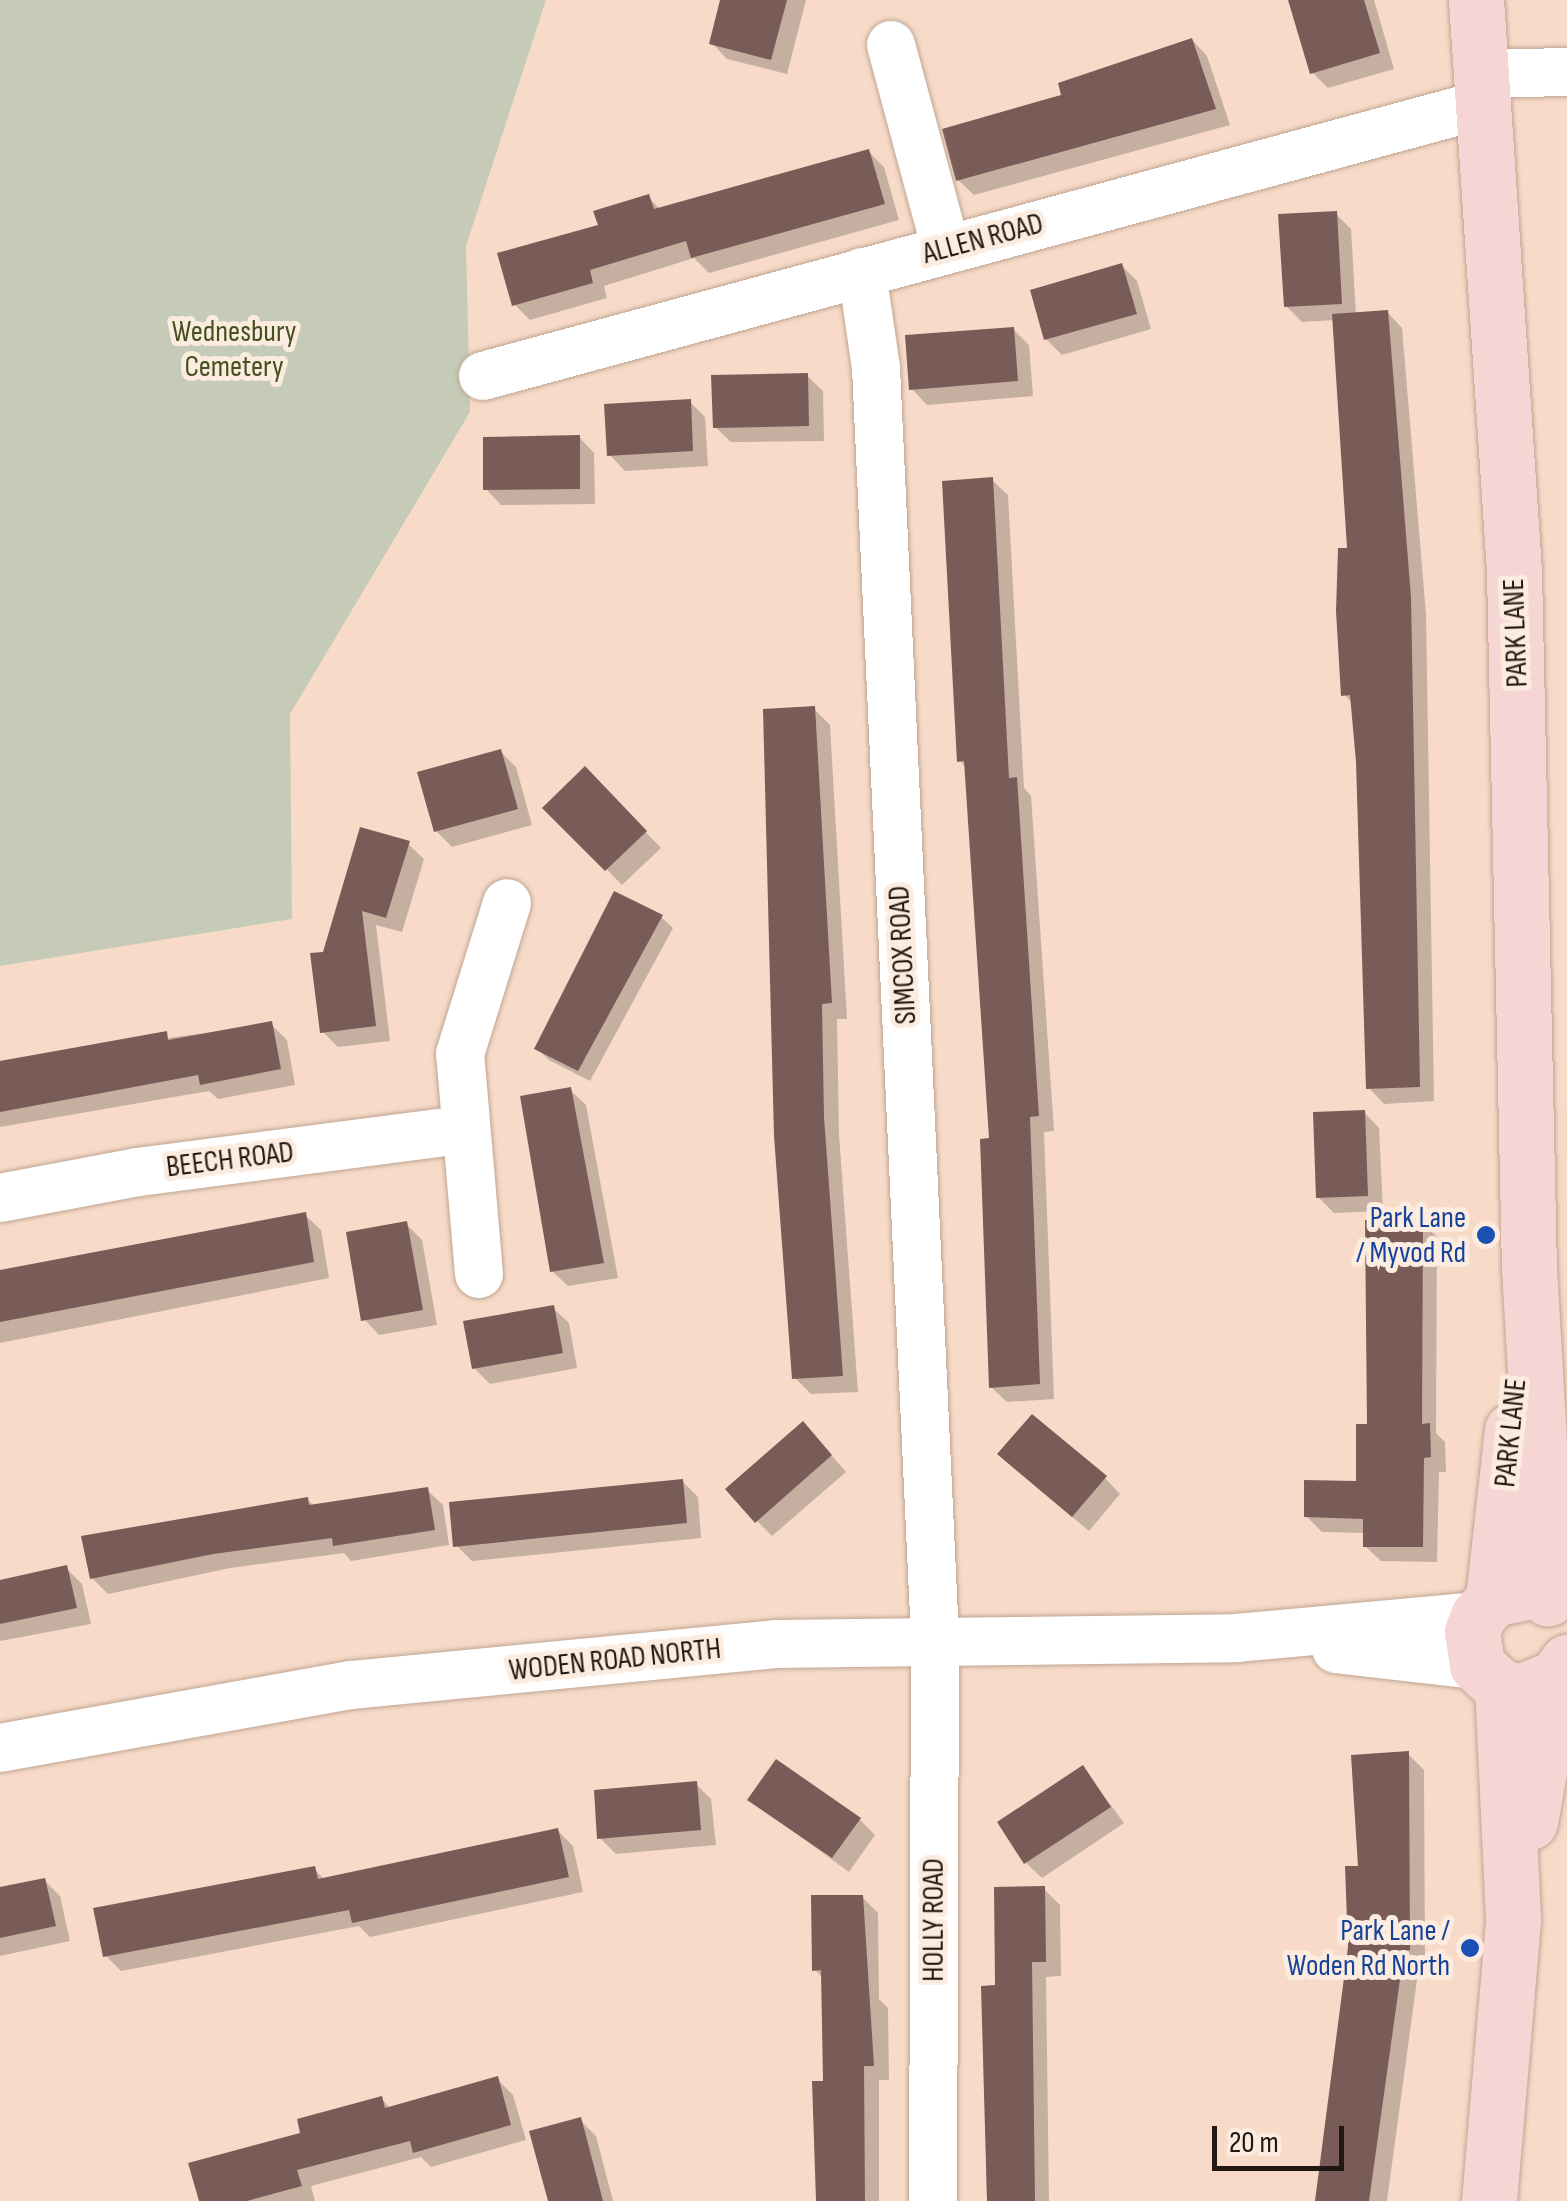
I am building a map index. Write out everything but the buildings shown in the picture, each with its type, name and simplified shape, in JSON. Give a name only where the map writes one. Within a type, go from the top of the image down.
[{"type":"main road","name":"PARK LANE","points":[[1476,0],[1514,571],[1530,1268],[1562,1631],[1513,1919],[1489,2201]]},
{"type":"main road","name":"PARK LANE","points":[[1513,1919],[1488,1642],[1530,1268]]},
{"type":"main road","points":[[1510,1592],[1562,1631],[1522,1691],[1488,1642],[1510,1592]]},
{"type":"street","points":[[892,44],[946,249]]},
{"type":"street","name":"ALLEN ROAD","points":[[482,376],[946,249],[1483,89],[1567,72]]},
{"type":"street","name":"SIMCOX ROAD","points":[[862,272],[876,368],[935,1640]]},
{"type":"street","points":[[480,1274],[462,1130],[460,1054],[507,903]]},
{"type":"street","name":"BEECH ROAD","points":[[0,1198],[138,1172],[462,1130]]},
{"type":"street","name":"WODEN ROAD NORTH","points":[[0,1748],[351,1686],[775,1644],[1236,1638],[1488,1642]]},
{"type":"street","name":"HOLLY ROAD","points":[[933,2201],[935,1640]]},
{"type":"green space","name":"Wednesbury Cemetery","points":[[0,0],[546,0],[466,246],[470,412],[290,714],[292,919],[0,966]]},
{"type":"place","name":"Park Lane / Myvod Rd","points":[[1486,1235]]},
{"type":"place","name":"Park Lane / Woden Rd North","points":[[1470,1948]]}]
